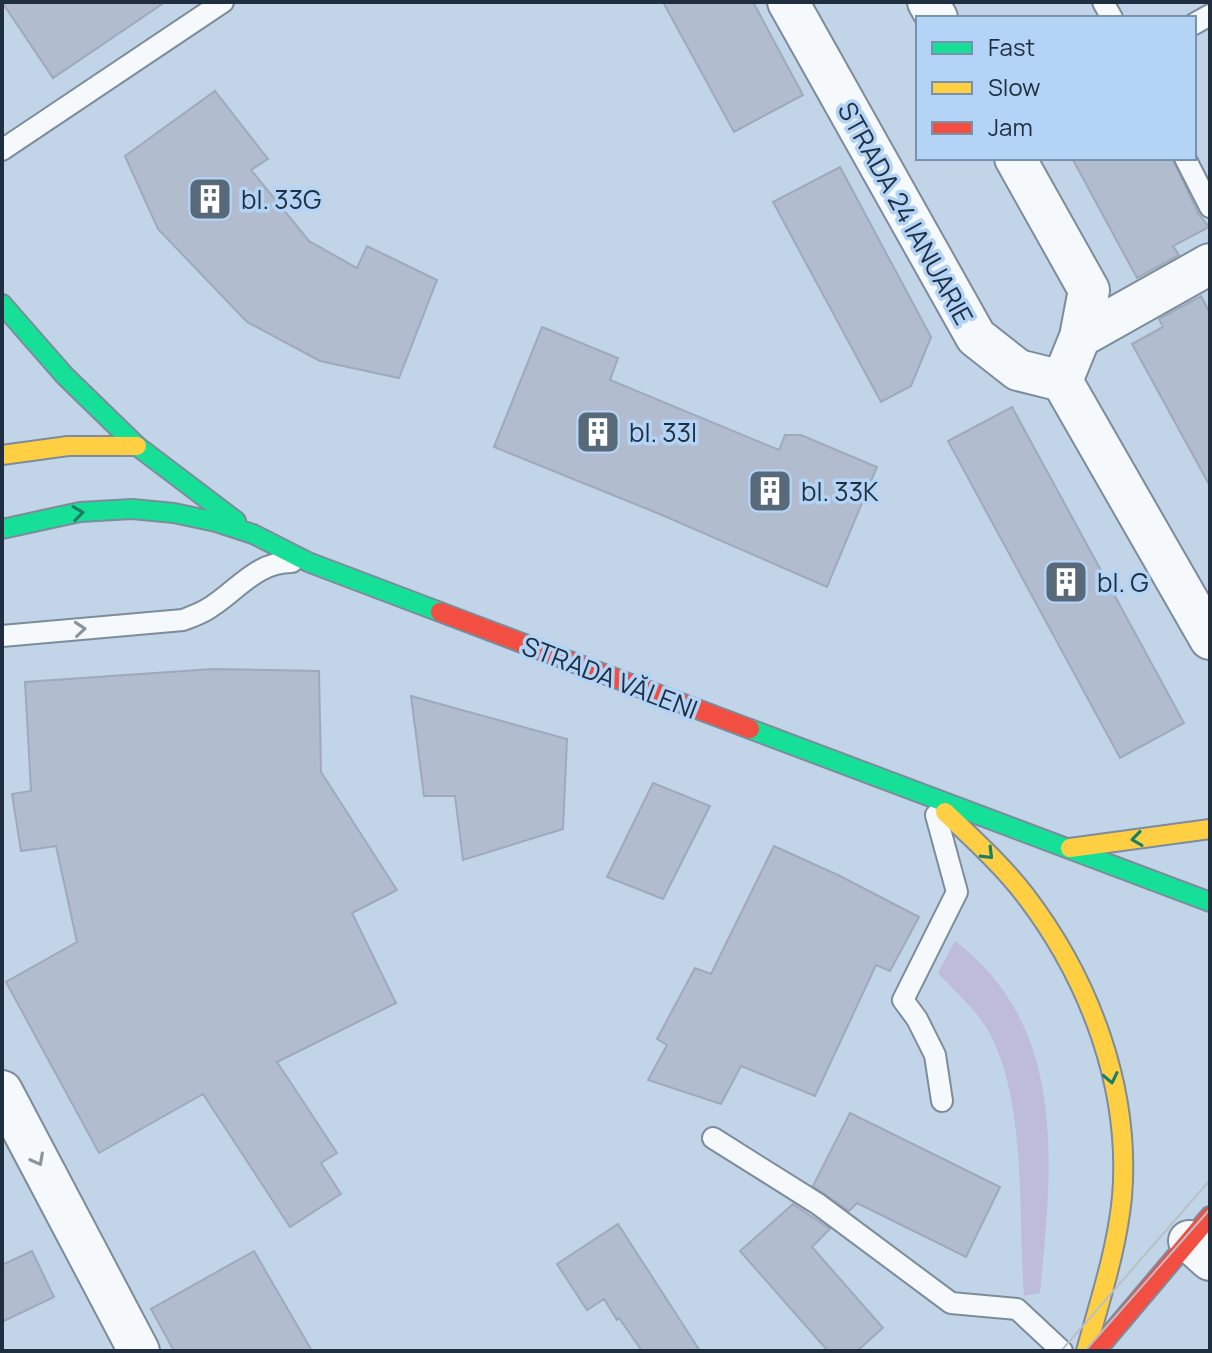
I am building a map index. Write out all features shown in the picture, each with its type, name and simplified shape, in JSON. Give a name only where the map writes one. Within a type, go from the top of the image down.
[{"type":"main road","points":[[2,304],[65,376],[137,446],[253,534]]},
{"type":"main road","points":[[2,455],[68,446],[137,446]]},
{"type":"main road","name":"STRADA VĂLENI","points":[[2,529],[80,512],[132,509],[174,513],[216,522],[253,534],[308,562],[1210,902]]},
{"type":"main road","points":[[932,799],[996,861],[1026,896],[1052,934],[1085,994],[1104,1048],[1119,1116],[1123,1178],[1114,1246],[1086,1351]]},
{"type":"main road","points":[[1064,849],[1210,829]]},
{"type":"main road","points":[[1096,1351],[1205,1238]]},
{"type":"street","name":"STRADA 24 IANUARIE","points":[[788,2],[976,337],[1018,370],[1062,381]]},
{"type":"street","points":[[1016,160],[1089,290],[1080,337],[1062,381],[1210,639]]},
{"type":"street","points":[[1080,337],[1210,264]]},
{"type":"street","points":[[2,1091],[139,1351]]},
{"type":"lane","points":[[2,150],[223,2]]},
{"type":"lane","points":[[1186,160],[1210,207]]},
{"type":"lane","points":[[2,636],[183,620],[205,611],[264,567],[281,562],[308,562]]},
{"type":"lane","points":[[932,799],[957,892],[903,1000],[917,1019],[935,1055],[942,1101]]},
{"type":"lane","points":[[713,1138],[818,1204],[951,1303],[1017,1309],[1062,1351]]},
{"type":"shaded area","points":[[955,941],[992,976],[1018,1015],[1035,1057],[1045,1102],[1048,1149],[1048,1197],[1040,1293],[1024,1296],[1019,1162],[1010,1093],[1002,1062],[979,1017],[938,973]]},
{"type":"building","points":[[2,2],[165,2],[53,78]]},
{"type":"building","points":[[663,2],[753,2],[803,95],[734,132]]},
{"type":"building","points":[[215,91],[268,159],[251,170],[309,241],[357,268],[367,246],[437,280],[399,378],[320,361],[247,322],[158,229],[125,156]]},
{"type":"building","points":[[1073,160],[1173,160],[1198,213],[1209,227],[1173,246],[1179,255],[1137,278]]},
{"type":"building","points":[[840,167],[931,337],[911,386],[881,402],[773,202]]},
{"type":"building","points":[[1201,296],[1210,313],[1210,486],[1132,344],[1163,327],[1159,319]]},
{"type":"building","points":[[542,327],[618,358],[610,380],[779,450],[785,435],[801,435],[877,467],[827,587],[662,515],[494,447]]},
{"type":"building","name":"bl. G","points":[[1012,407],[1184,723],[1120,758],[948,441]]},
{"type":"building","points":[[213,669],[319,671],[321,772],[397,890],[352,913],[396,1003],[277,1062],[337,1153],[321,1163],[341,1194],[290,1227],[203,1094],[99,1153],[6,982],[77,942],[56,846],[21,851],[12,794],[31,791],[25,682]]},
{"type":"building","points":[[411,696],[567,739],[563,829],[463,860],[455,796],[424,796]]},
{"type":"building","points":[[653,783],[710,806],[663,899],[607,877]]},
{"type":"building","points":[[774,846],[919,917],[890,971],[876,965],[815,1096],[741,1066],[721,1104],[648,1080],[667,1045],[657,1039],[695,968],[711,974]]},
{"type":"building","points":[[850,1113],[1000,1187],[966,1257],[857,1203],[849,1211],[813,1186]]},
{"type":"building","points":[[793,1204],[830,1229],[812,1247],[883,1328],[857,1351],[828,1351],[740,1251]]},
{"type":"building","points":[[618,1224],[700,1351],[642,1351],[604,1299],[587,1310],[557,1264]]},
{"type":"building","points":[[32,1251],[54,1297],[2,1322],[2,1265]]},
{"type":"building","points":[[254,1251],[312,1351],[174,1351],[151,1309]]},
{"type":"tram line","points":[[1061,1351],[1210,1180]]},
{"type":"tram line","points":[[1085,1351],[1210,1209]]},
{"type":"traffic: fast","points":[[2,304],[65,376],[137,446],[236,521]]},
{"type":"traffic: fast","points":[[2,529],[80,512],[132,509],[174,513],[253,534],[308,562],[440,612]]},
{"type":"traffic: fast","points":[[750,729],[1210,902]]},
{"type":"traffic: slow","points":[[2,455],[68,446],[137,446]]},
{"type":"traffic: slow","points":[[945,812],[1007,873],[1048,928],[1087,999],[1112,1076],[1120,1116],[1122,1197],[1112,1255],[1086,1351]]},
{"type":"traffic: slow","points":[[1070,848],[1210,829]]},
{"type":"traffic: jam","points":[[440,612],[750,729]]},
{"type":"traffic: jam","points":[[1096,1351],[1210,1216]]},
{"type":"place","name":"bl. 33G","points":[[210,199]]},
{"type":"place","name":"bl. 33I","points":[[598,432]]},
{"type":"place","name":"bl. 33K","points":[[770,491]]},
{"type":"place","name":"bl. G","points":[[1066,582]]}]
